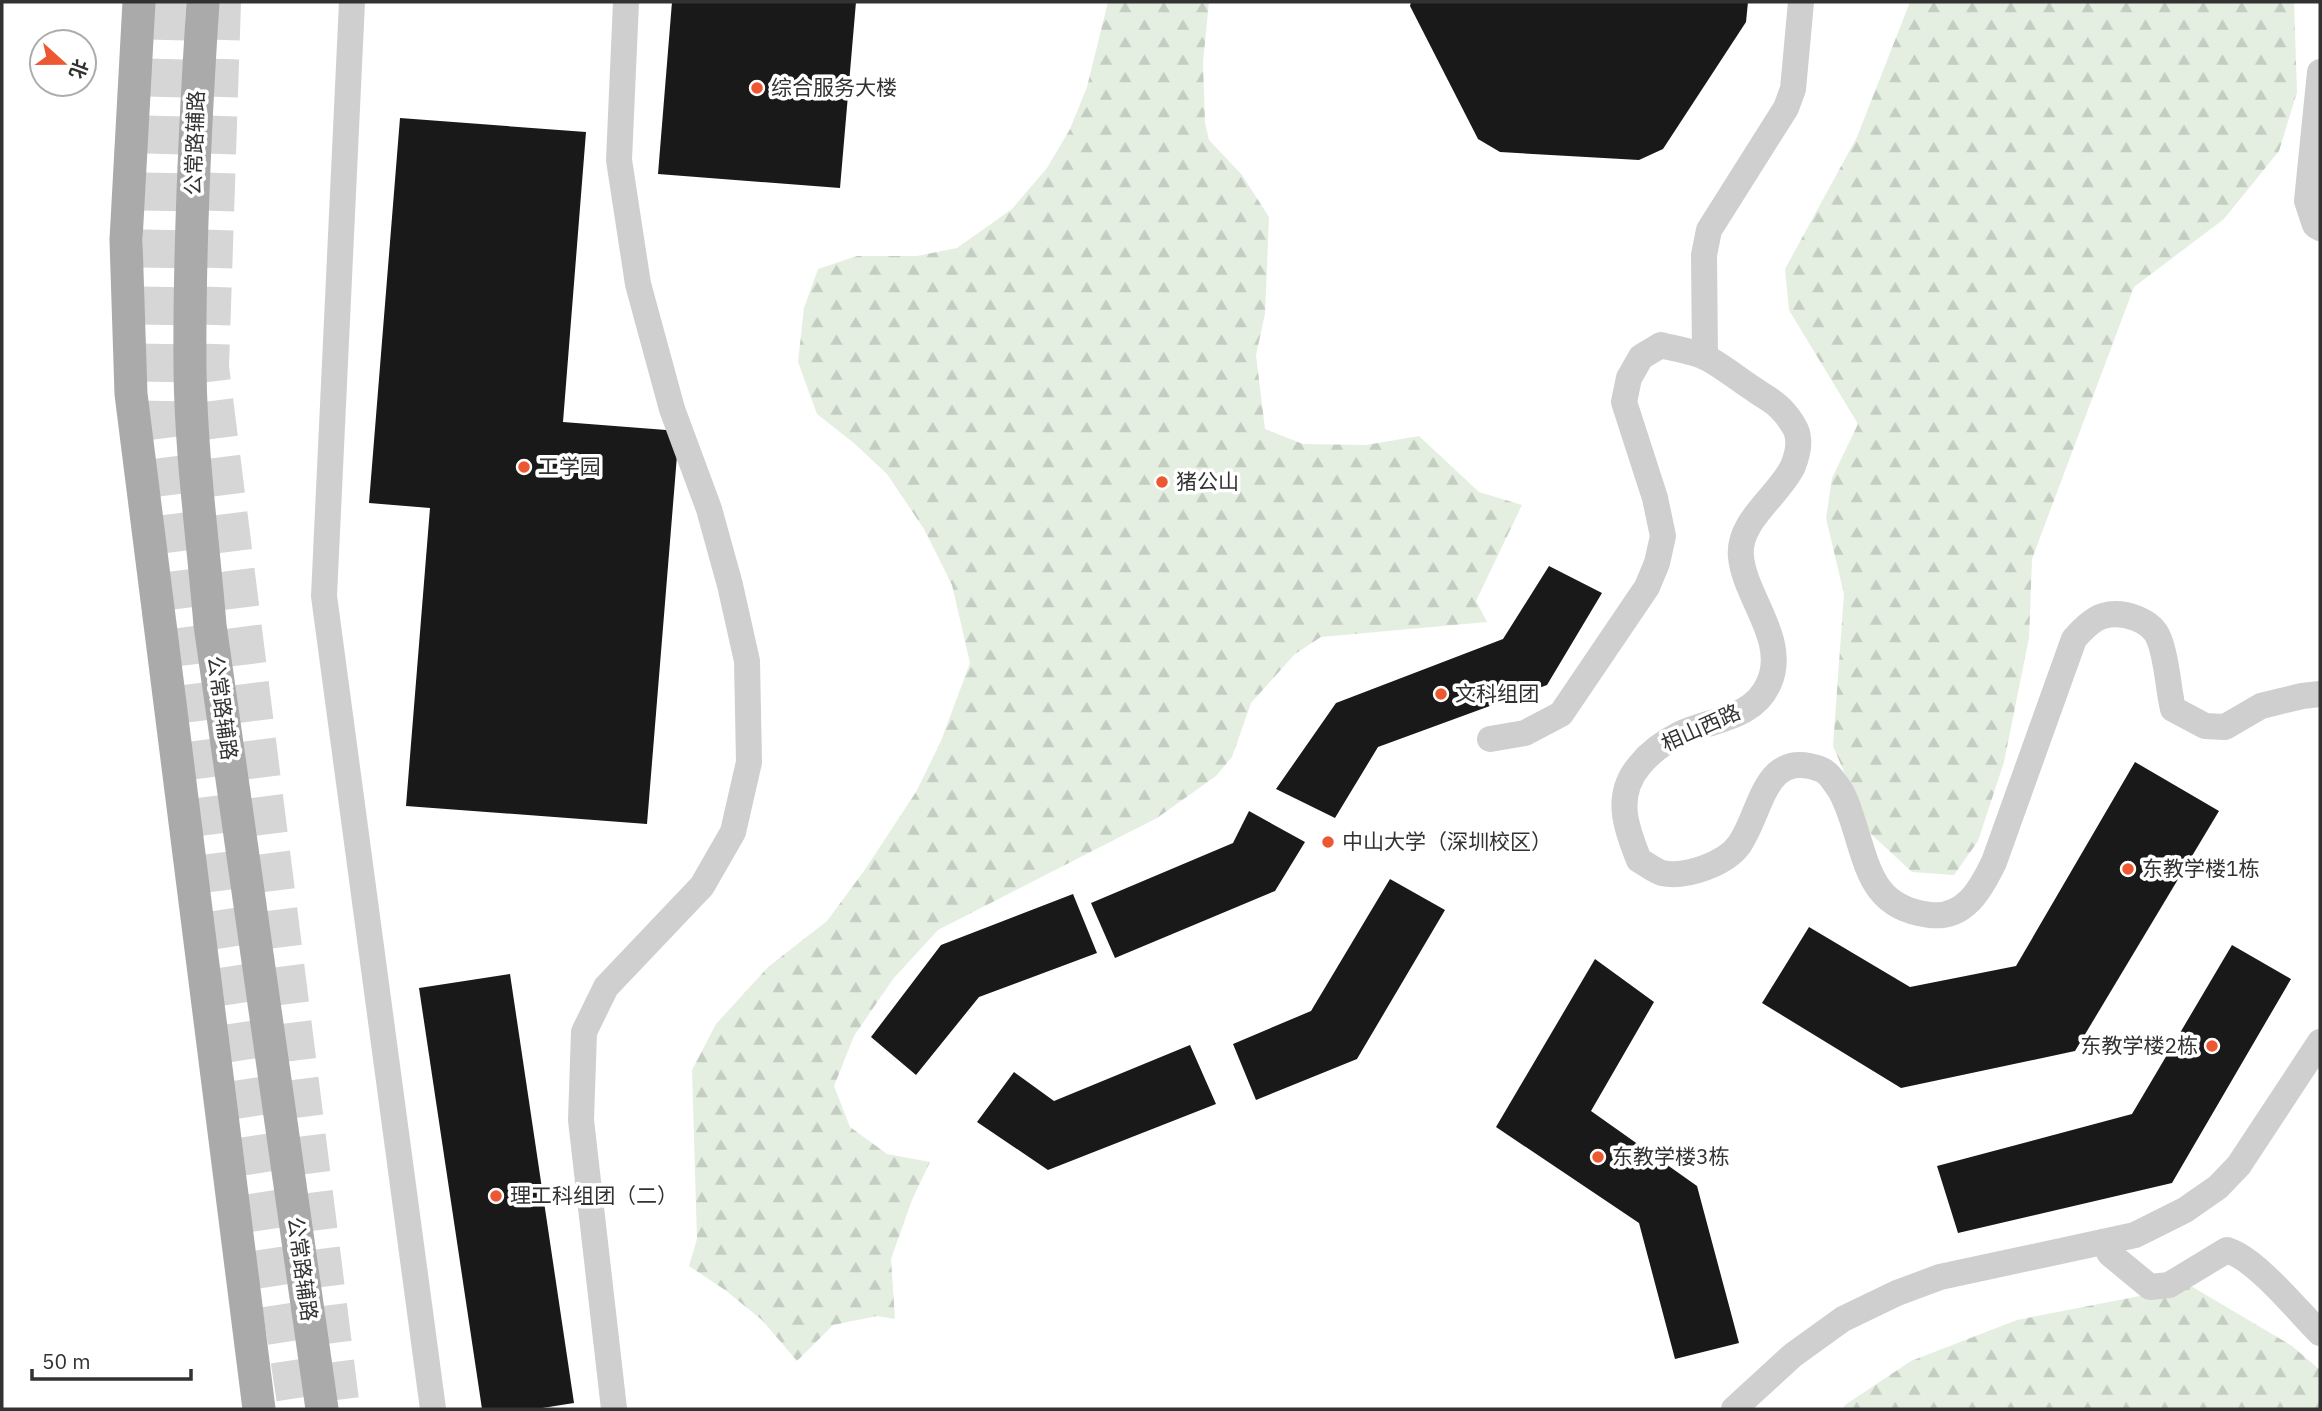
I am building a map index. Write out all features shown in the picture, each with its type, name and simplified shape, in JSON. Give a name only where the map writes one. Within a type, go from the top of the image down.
[{"type":"main road","points":[[139,2],[125,240],[131,394],[259,1409]]},
{"type":"main road","name":"公常路辅路","points":[[203,2],[194,146],[190,372],[199,498],[211,625],[322,1409]]},
{"type":"lane","points":[[352,2],[324,596],[433,1409]]},
{"type":"lane","points":[[614,1409],[581,1120],[584,1032],[606,987],[702,886],[733,832],[749,762],[747,661],[730,585],[709,509],[672,409],[638,284],[620,160],[626,2]]},
{"type":"lane","points":[[1705,357],[1704,256],[1709,230],[1786,108],[1793,89],[1801,2]]},
{"type":"lane","points":[[2320,72],[2308,201],[2315,225],[2320,228]]},
{"type":"lane","name":"相山西路","points":[[1490,739],[1525,733],[1561,714],[1647,587],[1657,563],[1662,536],[1655,498],[1624,402],[1629,378],[1641,357],[1661,345],[1705,357],[1781,408],[1797,431],[1798,452],[1792,468],[1744,536],[1740,553],[1743,571],[1771,640],[1773,659],[1770,683],[1756,701],[1737,716],[1682,733],[1651,751],[1632,774],[1625,791],[1625,823],[1639,860],[1662,873],[1692,871],[1712,866],[1729,855],[1740,844],[1771,780],[1781,769],[1802,764],[1824,769],[1838,786],[1882,894],[1893,904],[1913,913],[1938,916],[1956,912],[1972,900],[1983,886],[1994,862],[2074,639],[2102,616],[2123,614],[2142,620],[2159,637],[2173,709],[2205,726],[2225,727],[2261,706],[2320,694]]},
{"type":"lane","points":[[1734,1409],[1793,1355],[1843,1319],[1898,1293],[1940,1277],[2135,1235],[2160,1224],[2218,1188],[2239,1165],[2320,1042]]},
{"type":"lane","points":[[2103,1242],[2110,1254],[2150,1287],[2169,1285],[2227,1250],[2237,1253],[2253,1265],[2320,1333]]},
{"type":"green space","points":[[1108,2],[1209,2],[1203,62],[1205,123],[1209,140],[1242,175],[1269,217],[1265,314],[1256,355],[1265,429],[1303,444],[1366,445],[1419,436],[1479,492],[1522,505],[1476,601],[1487,622],[1321,637],[1295,654],[1251,703],[1232,757],[1216,776],[1157,818],[938,930],[893,979],[854,1036],[834,1086],[850,1127],[887,1154],[930,1162],[912,1200],[891,1259],[895,1319],[877,1316],[833,1325],[797,1361],[762,1320],[725,1290],[689,1266],[697,1239],[692,1070],[716,1024],[768,967],[827,921],[864,871],[916,792],[941,741],[970,663],[952,585],[924,529],[887,474],[817,414],[798,362],[804,308],[818,269],[857,256],[917,256],[957,248],[1012,209],[1047,168],[1070,129],[1087,87]]},
{"type":"green space","points":[[1910,2],[2294,2],[2297,92],[2279,151],[2224,219],[2134,287],[2032,559],[2029,638],[2004,762],[1978,841],[1954,875],[1912,872],[1870,833],[1833,746],[1844,594],[1826,518],[1832,478],[1858,424],[1789,310],[1785,269],[1857,137]]},
{"type":"green space","points":[[2191,1286],[2292,1346],[2320,1370],[2320,1409],[1843,1409],[1845,1405],[1911,1361],[2017,1320]]},
{"type":"building","name":"综合服务大楼","points":[[672,2],[856,2],[840,188],[658,174]]},
{"type":"building","points":[[1411,2],[1748,2],[1746,22],[1663,149],[1639,160],[1500,152],[1478,139],[1410,6]]},
{"type":"building","name":"工学园","points":[[400,118],[586,132],[563,422],[679,431],[647,824],[406,806],[430,508],[369,503]]},
{"type":"building","name":"文科组团","points":[[1549,566],[1602,593],[1547,685],[1378,747],[1335,818],[1276,789],[1336,703],[1503,639]]},
{"type":"building","name":"东教学楼1栋","points":[[2135,762],[2219,811],[2075,1051],[1901,1088],[1762,1003],[1809,927],[1910,987],[2016,966]]},
{"type":"building","points":[[1249,811],[1305,842],[1275,891],[1115,958],[1091,903],[1233,843]]},
{"type":"building","points":[[1390,879],[1445,910],[1357,1059],[1256,1100],[1233,1044],[1311,1011]]},
{"type":"building","points":[[1073,894],[1097,953],[979,997],[916,1075],[871,1037],[941,945]]},
{"type":"building","name":"东教学楼2栋","points":[[2232,945],[2291,979],[2172,1183],[1958,1233],[1937,1166],[2132,1114]]},
{"type":"building","name":"东教学楼3栋","points":[[1595,959],[1654,1002],[1591,1111],[1697,1186],[1739,1343],[1675,1359],[1639,1223],[1496,1127]]},
{"type":"building","name":"理工科组团（二）","points":[[510,974],[574,1403],[536,1409],[482,1409],[419,988]]},
{"type":"building","points":[[1190,1045],[1216,1104],[1048,1170],[977,1122],[1014,1072],[1054,1101]]},
{"type":"tunnel","points":[[167,2],[158,413],[220,905],[297,1409]]},
{"type":"tunnel","points":[[222,2],[210,367],[341,1409]]},
{"type":"place","name":"综合服务大楼","points":[[757,88]]},
{"type":"place","name":"工学园","points":[[524,467]]},
{"type":"place","name":"猪公山","points":[[1162,482]]},
{"type":"place","name":"文科组团","points":[[1441,694]]},
{"type":"place","name":"中山大学（深圳校区）","points":[[1328,842]]},
{"type":"place","name":"东教学楼1栋","points":[[2128,869]]},
{"type":"place","name":"东教学楼2栋","points":[[2212,1046]]},
{"type":"place","name":"东教学楼3栋","points":[[1598,1157]]},
{"type":"place","name":"理工科组团（二）","points":[[496,1196]]}]
